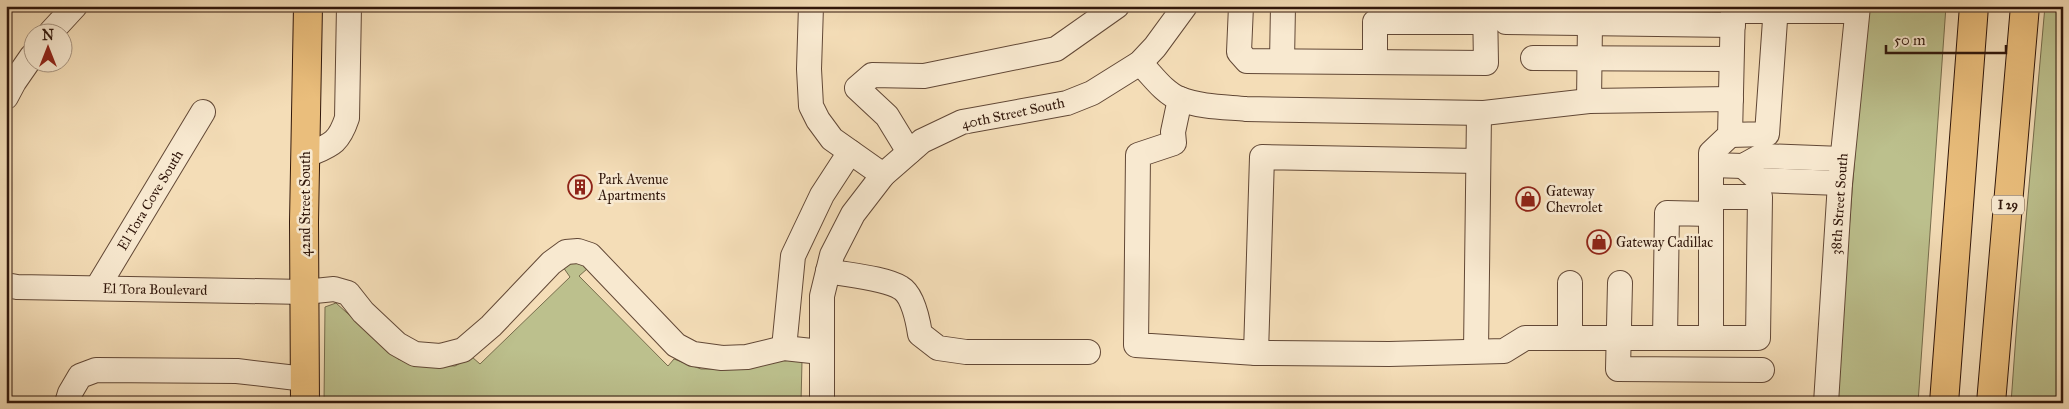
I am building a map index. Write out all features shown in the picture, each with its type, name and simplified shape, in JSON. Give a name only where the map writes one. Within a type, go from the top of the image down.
[{"type":"main road","name":"42nd Street South","points":[[305,391],[308,6]]},
{"type":"main road","points":[[1968,62],[1969,6]]},
{"type":"main road","points":[[1944,403],[1968,62],[1974,6]]},
{"type":"main road","name":"I 29","points":[[1991,403],[2025,6]]},
{"type":"street","points":[[60,22],[75,6]]},
{"type":"street","points":[[306,156],[337,142],[347,118],[350,6]]},
{"type":"street","points":[[811,6],[808,69],[810,106],[832,139],[884,175]]},
{"type":"street","points":[[909,152],[887,116],[857,88],[872,75],[924,76],[1056,50],[1117,6]]},
{"type":"street","name":"40th Street South","points":[[822,403],[822,296],[832,255],[853,214],[884,175],[922,141],[962,122],[1067,103],[1092,93],[1140,63],[1155,47],[1185,6]]},
{"type":"street","points":[[1241,6],[1239,52],[1247,61],[1486,63],[1485,14],[1375,22],[1375,62]]},
{"type":"street","points":[[1282,61],[1283,6]]},
{"type":"street","points":[[1505,6],[1506,22],[1590,23],[1733,14],[1776,8],[1857,9]]},
{"type":"street","points":[[1710,338],[1711,153],[1730,135],[1767,134],[1776,8]]},
{"type":"street","name":"38th Street South","points":[[1826,403],[1840,183],[1857,9]]},
{"type":"street","points":[[1730,135],[1733,14]]},
{"type":"street","points":[[1590,23],[1590,101]]},
{"type":"street","points":[[1533,58],[1731,59]]},
{"type":"street","points":[[1140,63],[1163,88],[1180,99],[1215,106],[1246,109],[1479,113],[1590,101],[1731,99]]},
{"type":"street","points":[[9,86],[22,69]]},
{"type":"street","points":[[1180,99],[1173,132],[1174,143],[1138,155],[1136,345],[1256,352],[1389,354],[1504,351],[1525,338],[1570,338],[1618,338],[1665,338],[1758,338],[1760,197],[1667,213],[1665,338]]},
{"type":"street","name":"El Tora Cove South","points":[[97,288],[203,112]]},
{"type":"street","points":[[1476,351],[1479,113]]},
{"type":"street","points":[[784,348],[793,256],[822,195],[850,152]]},
{"type":"street","points":[[1711,165],[1743,166],[1761,156],[1842,159]]},
{"type":"street","points":[[1256,352],[1262,157],[1478,161]]},
{"type":"street","points":[[1743,166],[1759,180],[1840,183]]},
{"type":"street","name":"El Tora Boulevard","points":[[6,285],[17,287],[305,292],[334,289],[348,293],[364,312],[397,344],[415,354],[440,356],[463,350],[490,326],[552,264],[566,252],[578,251],[590,255],[676,345],[693,354],[722,358],[747,357],[784,348],[821,352]]},
{"type":"street","points":[[828,272],[878,280],[902,288],[916,311],[920,334],[938,348],[966,352],[1088,352]]},
{"type":"street","points":[[1570,283],[1570,338]]},
{"type":"street","points":[[1620,283],[1618,369],[1762,370]]},
{"type":"street","points":[[67,403],[70,393],[80,376],[96,370],[236,371],[305,391]]},
{"type":"green space","points":[[1867,6],[1946,6],[1918,403],[1837,403]]},
{"type":"green space","points":[[2045,6],[2063,6],[2063,403],[2011,403],[2017,321]]},
{"type":"green space","points":[[569,262],[580,262],[587,269],[579,276],[668,366],[674,359],[701,369],[747,369],[776,358],[802,361],[801,403],[324,403],[325,307],[336,303],[398,359],[412,364],[455,366],[472,357],[480,364],[570,277],[563,267]]},
{"type":"place","name":"Park Avenue Apartments","points":[[580,187]]},
{"type":"place","name":"Gateway Chevrolet","points":[[1528,199]]},
{"type":"place","name":"Gateway Cadillac","points":[[1599,242]]}]
